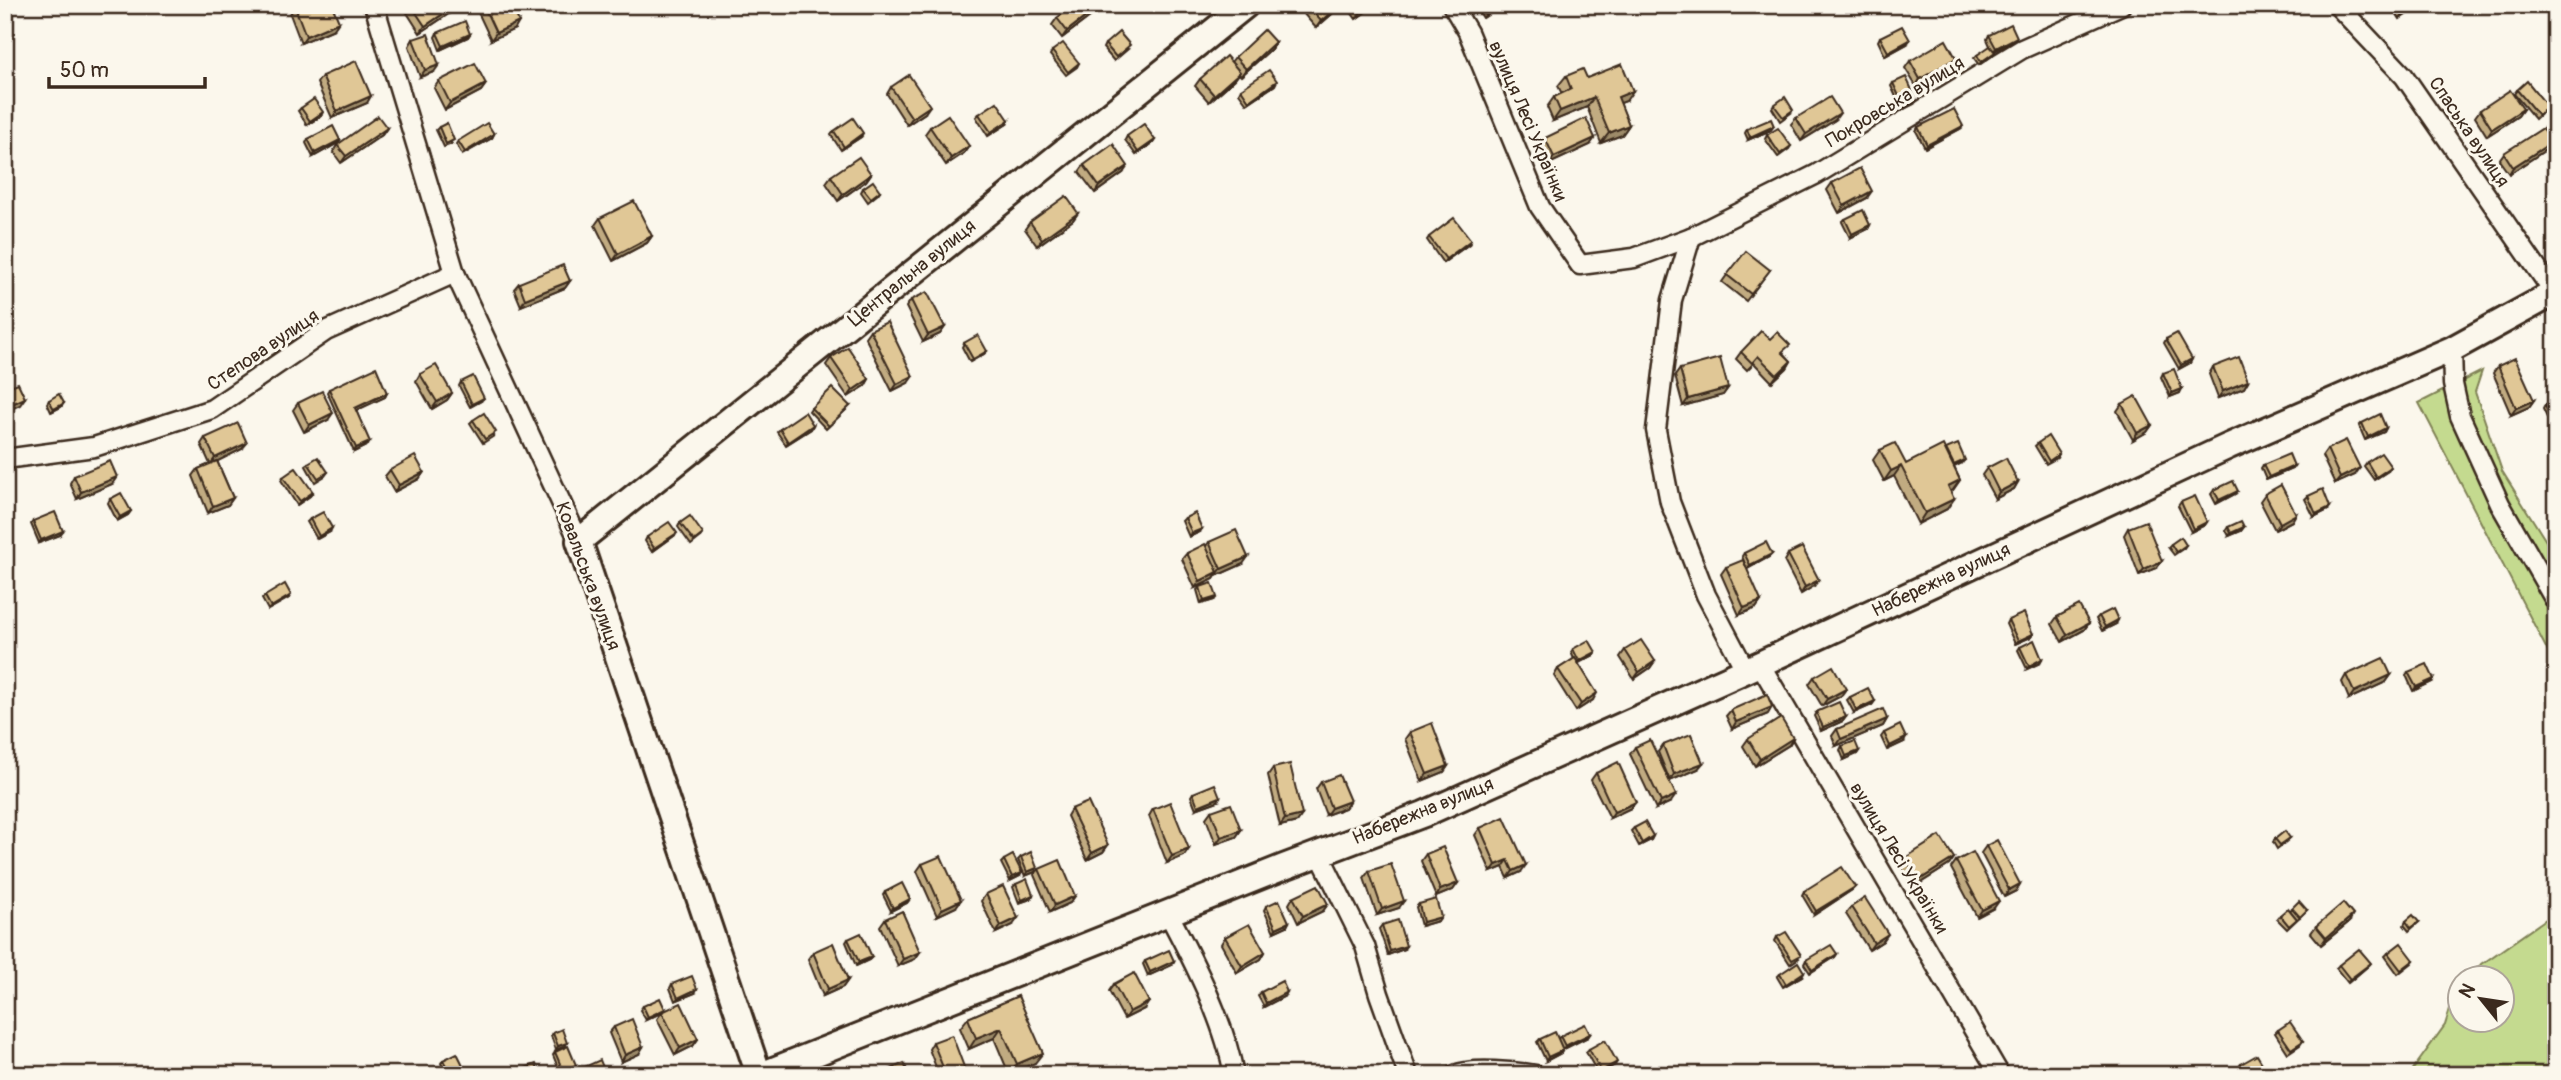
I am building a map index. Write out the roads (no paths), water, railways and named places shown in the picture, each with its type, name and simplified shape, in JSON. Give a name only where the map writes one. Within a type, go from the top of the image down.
[{"type":"street","name":"Ковальська вулиця","points":[[374,5],[455,273],[579,541],[760,1075]]},
{"type":"street","name":"Центральна вулиця","points":[[579,541],[1246,5]]},
{"type":"street","name":"вулиця Лесі Українки","points":[[1452,5],[1468,32],[1540,207],[1580,265],[1634,258],[1691,237]]},
{"type":"street","name":"Покровська вулиця","points":[[1691,237],[1817,174],[2022,49],[2122,5]]},
{"type":"street","name":"Спаська вулиця","points":[[2337,5],[2404,76],[2555,293]]},
{"type":"street","name":"вулиця Лесі Українки","points":[[1691,237],[1672,300],[1656,430],[1670,502],[1706,595],[2000,1075]]},
{"type":"street","name":"Степова вулиця","points":[[5,459],[94,447],[212,409],[326,331],[455,273]]},
{"type":"street","name":"Набережна вулиця","points":[[760,1075],[1423,814],[1753,668],[2229,446],[2452,349],[2555,293]]},
{"type":"street","points":[[2452,349],[2453,384],[2465,427],[2500,504],[2556,602]]},
{"type":"street","points":[[1319,853],[1365,946],[1408,1075]]},
{"type":"street","points":[[1168,913],[1197,970],[1228,1049],[1234,1075]]},
{"type":"street","points":[[1455,1075],[1464,1070],[1475,1069],[1536,1075]]}]
